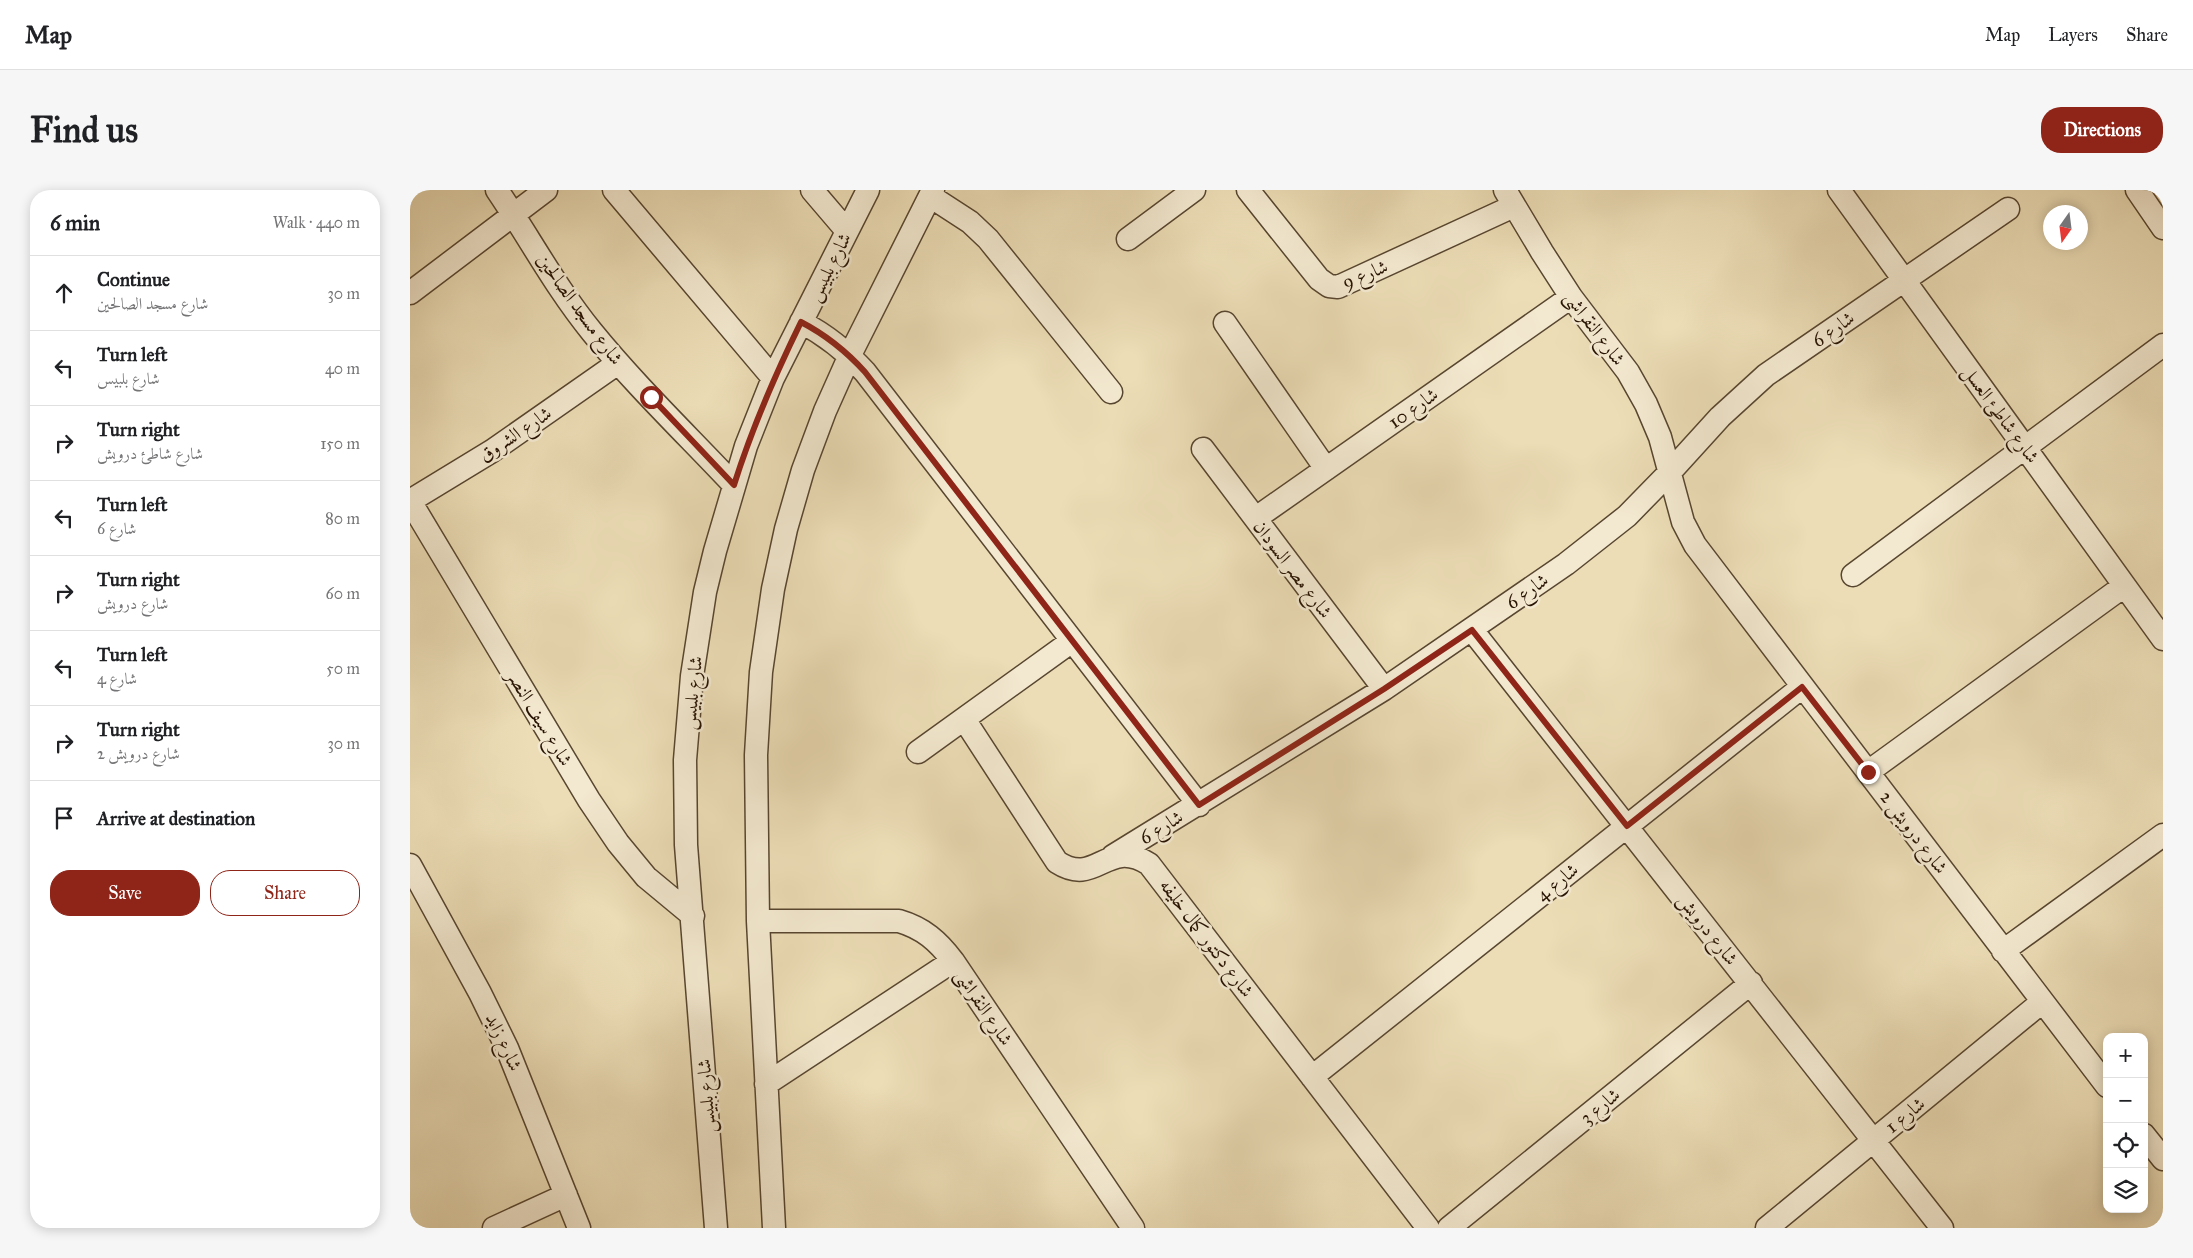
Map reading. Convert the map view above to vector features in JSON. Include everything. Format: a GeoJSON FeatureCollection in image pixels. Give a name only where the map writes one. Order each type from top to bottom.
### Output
{"type":"FeatureCollection","features":[{"type":"Feature","properties":{"kind":"street","name":"شارع مسجد الصالحين"},"geometry":{"type":"LineString","coordinates":[[497,190],[566,298],[618,363],[734,485]]}},
{"type":"Feature","properties":{"kind":"street"},"geometry":{"type":"LineString","coordinates":[[410,293],[546,190]]}},
{"type":"Feature","properties":{"kind":"street"},"geometry":{"type":"LineString","coordinates":[[614,190],[773,378]]}},
{"type":"Feature","properties":{"kind":"street"},"geometry":{"type":"LineString","coordinates":[[812,190],[848,231]]}},
{"type":"Feature","properties":{"kind":"street","name":"شارع بلبيس"},"geometry":{"type":"LineString","coordinates":[[716,1228],[686,845],[686,770],[692,676],[705,592],[746,446],[773,378],[868,190]]}},
{"type":"Feature","properties":{"kind":"street"},"geometry":{"type":"LineString","coordinates":[[1128,239],[1194,190]]}},
{"type":"Feature","properties":{"kind":"street","name":"شارع 9"},"geometry":{"type":"LineString","coordinates":[[1248,190],[1319,279],[1329,286],[1338,287],[1510,198]]}},
{"type":"Feature","properties":{"kind":"street","name":"شارع شاطئ العسل"},"geometry":{"type":"LineString","coordinates":[[1839,190],[2163,639]]}},
{"type":"Feature","properties":{"kind":"street"},"geometry":{"type":"LineString","coordinates":[[2137,190],[2163,228]]}},
{"type":"Feature","properties":{"kind":"street"},"geometry":{"type":"LineString","coordinates":[[774,1228],[758,921],[756,755],[761,672],[773,589],[786,529],[803,470],[825,411],[850,355],[931,193],[970,222],[988,239],[1111,392]]}},
{"type":"Feature","properties":{"kind":"street","name":"شارع النقراشى"},"geometry":{"type":"LineString","coordinates":[[1510,198],[1571,296],[1628,372],[1646,404],[1660,438],[1670,472]]}},
{"type":"Feature","properties":{"kind":"street","name":"شارع 6"},"geometry":{"type":"LineString","coordinates":[[1113,856],[1199,805],[1384,689],[1472,630],[1627,516],[1670,472],[1720,416],[1766,375],[2008,209]]}},
{"type":"Feature","properties":{"kind":"street","name":"شارع 10"},"geometry":{"type":"LineString","coordinates":[[1256,518],[1571,296]]}},
{"type":"Feature","properties":{"kind":"street"},"geometry":{"type":"LineString","coordinates":[[801,322],[833,341],[850,355],[865,372],[1199,805]]}},
{"type":"Feature","properties":{"kind":"street"},"geometry":{"type":"LineString","coordinates":[[1225,323],[1326,469]]}},
{"type":"Feature","properties":{"kind":"street"},"geometry":{"type":"LineString","coordinates":[[1853,575],[2163,345]]}},
{"type":"Feature","properties":{"kind":"street","name":"شارع الشروق"},"geometry":{"type":"LineString","coordinates":[[410,501],[492,451],[618,363]]}},
{"type":"Feature","properties":{"kind":"street","name":"شارع مصر السودان"},"geometry":{"type":"LineString","coordinates":[[1203,448],[1384,689]]}},
{"type":"Feature","properties":{"kind":"street","name":"شارع درويش 2"},"geometry":{"type":"LineString","coordinates":[[1670,472],[1680,514],[1695,546],[2103,1081]]}},
{"type":"Feature","properties":{"kind":"street","name":"شارع سيف النصر"},"geometry":{"type":"LineString","coordinates":[[410,501],[589,800],[618,842],[646,877],[693,916]]}},
{"type":"Feature","properties":{"kind":"street"},"geometry":{"type":"LineString","coordinates":[[1868,772],[2124,586]]}},
{"type":"Feature","properties":{"kind":"street","name":"شارع درويش"},"geometry":{"type":"LineString","coordinates":[[1472,630],[1942,1228]]}},
{"type":"Feature","properties":{"kind":"street"},"geometry":{"type":"LineString","coordinates":[[918,752],[1072,641]]}},
{"type":"Feature","properties":{"kind":"street","name":"شارع 4"},"geometry":{"type":"LineString","coordinates":[[1312,1077],[1802,687]]}},
{"type":"Feature","properties":{"kind":"street","name":"شارع دكتور كمال خليفه"},"geometry":{"type":"LineString","coordinates":[[964,719],[1057,862],[1073,870],[1083,870],[1113,856],[1126,854],[1138,857],[1150,864],[1428,1228]]}},
{"type":"Feature","properties":{"kind":"street"},"geometry":{"type":"LineString","coordinates":[[2003,951],[2163,835]]}},
{"type":"Feature","properties":{"kind":"street","name":"شارع زايد"},"geometry":{"type":"LineString","coordinates":[[410,865],[480,993],[507,1048],[579,1228]]}},
{"type":"Feature","properties":{"kind":"street","name":"شارع النقراشى"},"geometry":{"type":"LineString","coordinates":[[758,921],[898,921],[915,926],[930,935],[953,961],[1132,1228]]}},
{"type":"Feature","properties":{"kind":"street"},"geometry":{"type":"LineString","coordinates":[[766,1084],[953,961]]}},
{"type":"Feature","properties":{"kind":"street","name":"شارع 3"},"geometry":{"type":"LineString","coordinates":[[1449,1228],[1751,983]]}},
{"type":"Feature","properties":{"kind":"street","name":"شارع 1"},"geometry":{"type":"LineString","coordinates":[[1767,1228],[2042,1002]]}},
{"type":"Feature","properties":{"kind":"street"},"geometry":{"type":"LineString","coordinates":[[2148,1140],[2163,1159]]}},
{"type":"Feature","properties":{"kind":"street"},"geometry":{"type":"LineString","coordinates":[[494,1228],[566,1195]]}},
{"type":"Feature","properties":{"kind":"route"},"geometry":{"type":"LineString","coordinates":[[651,397],[734,485],[746,446],[773,378],[801,322],[833,341],[850,355],[865,372],[1199,805],[1384,689],[1472,630],[1627,826],[1802,687],[1868,772]]}}]}
